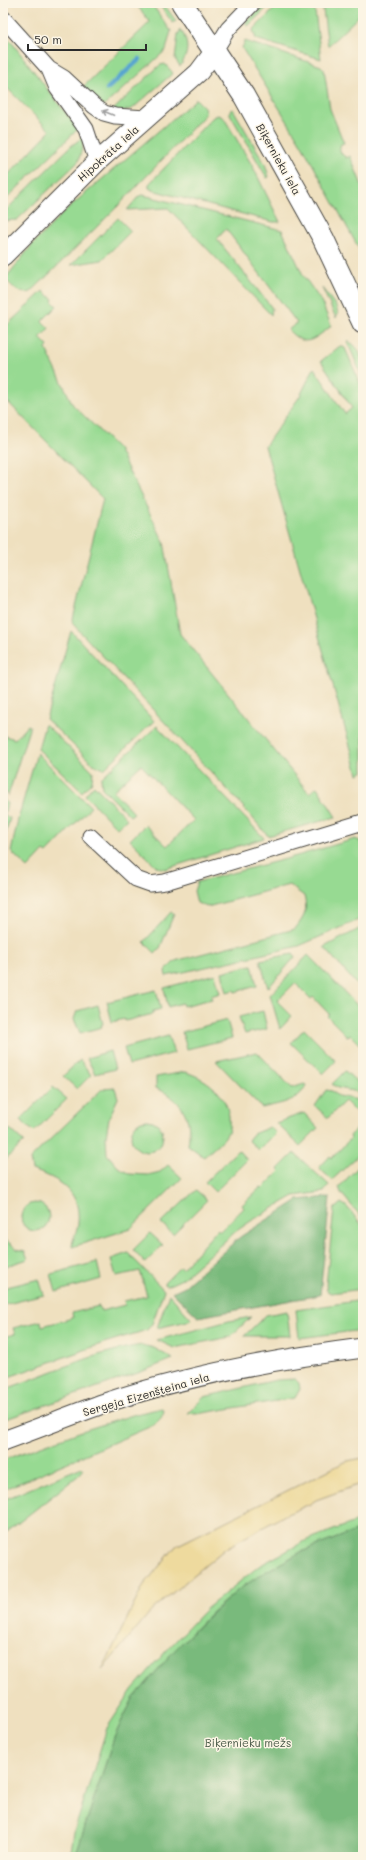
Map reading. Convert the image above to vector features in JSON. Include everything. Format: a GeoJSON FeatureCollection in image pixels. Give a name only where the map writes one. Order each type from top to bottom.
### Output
{"type":"FeatureCollection","features":[{"type":"Feature","properties":{"kind":"main road","name":"Biķernieku iela"},"geometry":{"type":"LineString","coordinates":[[182,3],[244,96],[312,217],[363,323]]}},
{"type":"Feature","properties":{"kind":"street"},"geometry":{"type":"LineString","coordinates":[[214,52],[228,29],[253,3]]}},
{"type":"Feature","properties":{"kind":"street"},"geometry":{"type":"LineString","coordinates":[[3,18],[50,69],[64,78],[94,106],[104,113],[115,116],[146,118]]}},
{"type":"Feature","properties":{"kind":"street","name":"Hipokrāta iela"},"geometry":{"type":"LineString","coordinates":[[3,256],[97,162],[199,72],[214,52]]}},
{"type":"Feature","properties":{"kind":"street"},"geometry":{"type":"LineString","coordinates":[[50,69],[57,88],[86,129],[97,162]]}},
{"type":"Feature","properties":{"kind":"street"},"geometry":{"type":"LineString","coordinates":[[90,836],[136,880],[150,884],[165,882],[363,822]]}},
{"type":"Feature","properties":{"kind":"street","name":"Sergeja Eizenšteina iela"},"geometry":{"type":"LineString","coordinates":[[3,1441],[106,1403],[189,1379],[298,1356],[363,1348]]}},
{"type":"Feature","properties":{"kind":"green space"},"geometry":{"type":"Polygon","coordinates":[[[135,3],[151,3],[171,31],[166,50],[104,106],[83,87],[150,22],[135,3]]]}},
{"type":"Feature","properties":{"kind":"green space"},"geometry":{"type":"Polygon","coordinates":[[[158,3],[163,3],[176,21],[173,23],[158,3]]]}},
{"type":"Feature","properties":{"kind":"green space"},"geometry":{"type":"Polygon","coordinates":[[[266,3],[272,3],[248,26],[245,23],[266,3]]]}},
{"type":"Feature","properties":{"kind":"green space"},"geometry":{"type":"Polygon","coordinates":[[[280,3],[314,3],[321,59],[256,39],[253,30],[280,3]]]}},
{"type":"Feature","properties":{"kind":"green space"},"geometry":{"type":"Polygon","coordinates":[[[322,3],[363,3],[363,12],[328,46],[322,3]]]}},
{"type":"Feature","properties":{"kind":"green space"},"geometry":{"type":"Polygon","coordinates":[[[181,30],[187,44],[187,48],[185,57],[180,66],[175,59],[178,34],[181,30]]]}},
{"type":"Feature","properties":{"kind":"green space"},"geometry":{"type":"Polygon","coordinates":[[[3,31],[78,129],[3,202],[3,180],[50,131],[3,84],[3,31]]]}},
{"type":"Feature","properties":{"kind":"green space"},"geometry":{"type":"Polygon","coordinates":[[[245,41],[321,66],[324,69],[330,109],[344,143],[341,144],[340,150],[347,158],[350,156],[363,188],[363,256],[302,145],[242,48],[245,41]]]}},
{"type":"Feature","properties":{"kind":"green space"},"geometry":{"type":"Polygon","coordinates":[[[165,64],[173,73],[132,109],[116,112],[113,110],[160,65],[165,64]]]}},
{"type":"Feature","properties":{"kind":"green space"},"geometry":{"type":"Polygon","coordinates":[[[196,99],[204,107],[206,113],[202,118],[118,206],[31,292],[23,293],[13,287],[5,279],[32,245],[67,209],[196,99]]]}},
{"type":"Feature","properties":{"kind":"green space"},"geometry":{"type":"Polygon","coordinates":[[[233,109],[265,164],[269,177],[267,178],[230,114],[230,110],[233,109]]]}},
{"type":"Feature","properties":{"kind":"green space"},"geometry":{"type":"Polygon","coordinates":[[[218,115],[224,118],[253,167],[280,222],[273,222],[149,188],[149,184],[213,117],[218,115]]]}},
{"type":"Feature","properties":{"kind":"green space"},"geometry":{"type":"Polygon","coordinates":[[[83,137],[83,146],[78,162],[17,220],[3,221],[3,213],[71,146],[83,137]]]}},
{"type":"Feature","properties":{"kind":"green space"},"geometry":{"type":"Polygon","coordinates":[[[143,195],[282,230],[303,275],[321,301],[331,325],[329,328],[308,341],[304,341],[294,336],[288,330],[297,323],[226,229],[217,239],[272,308],[271,315],[168,208],[127,210],[139,196],[143,195]]]}},
{"type":"Feature","properties":{"kind":"green space"},"geometry":{"type":"Polygon","coordinates":[[[118,218],[131,231],[102,260],[71,265],[118,218]]]}},
{"type":"Feature","properties":{"kind":"green space"},"geometry":{"type":"Polygon","coordinates":[[[322,288],[336,306],[338,313],[336,318],[322,288]]]}},
{"type":"Feature","properties":{"kind":"green space"},"geometry":{"type":"Polygon","coordinates":[[[43,291],[53,299],[52,301],[57,306],[42,321],[49,328],[40,338],[48,346],[46,349],[73,405],[118,449],[164,542],[180,634],[309,793],[317,787],[336,817],[268,836],[239,802],[72,623],[103,499],[3,397],[3,329],[43,291]]]}},
{"type":"Feature","properties":{"kind":"green space"},"geometry":{"type":"Polygon","coordinates":[[[347,341],[356,347],[359,352],[363,368],[363,379],[347,341]]]}},
{"type":"Feature","properties":{"kind":"green space"},"geometry":{"type":"Polygon","coordinates":[[[340,346],[345,348],[363,390],[363,772],[358,774],[265,446],[300,396],[314,368],[345,414],[352,408],[321,361],[340,346]]]}},
{"type":"Feature","properties":{"kind":"green space"},"geometry":{"type":"Polygon","coordinates":[[[71,631],[154,721],[104,769],[93,764],[46,719],[71,631]]]}},
{"type":"Feature","properties":{"kind":"green space"},"geometry":{"type":"Polygon","coordinates":[[[45,724],[93,771],[92,782],[82,792],[38,749],[45,724]]]}},
{"type":"Feature","properties":{"kind":"green space"},"geometry":{"type":"Polygon","coordinates":[[[28,725],[30,726],[8,796],[3,788],[3,738],[5,736],[15,739],[28,725]]]}},
{"type":"Feature","properties":{"kind":"green space"},"geometry":{"type":"Polygon","coordinates":[[[157,726],[264,838],[165,869],[157,867],[130,840],[145,825],[167,846],[194,820],[141,765],[113,791],[134,813],[130,816],[102,788],[101,778],[157,726]]]}},
{"type":"Feature","properties":{"kind":"green space"},"geometry":{"type":"Polygon","coordinates":[[[37,753],[91,807],[47,853],[44,851],[28,868],[11,852],[18,819],[37,753]]]}},
{"type":"Feature","properties":{"kind":"green space"},"geometry":{"type":"Polygon","coordinates":[[[94,785],[127,819],[117,828],[85,795],[94,785]]]}},
{"type":"Feature","properties":{"kind":"green space"},"geometry":{"type":"Polygon","coordinates":[[[3,797],[7,804],[4,815],[10,818],[3,844],[3,797]]]}},
{"type":"Feature","properties":{"kind":"green space"},"geometry":{"type":"Polygon","coordinates":[[[355,839],[360,841],[363,849],[363,918],[299,946],[166,976],[165,971],[175,961],[295,929],[306,910],[304,896],[289,885],[207,907],[197,903],[194,891],[197,882],[355,839]]]}},
{"type":"Feature","properties":{"kind":"green space"},"geometry":{"type":"Polygon","coordinates":[[[171,912],[174,914],[160,948],[155,953],[144,942],[171,912]]]}},
{"type":"Feature","properties":{"kind":"green space"},"geometry":{"type":"Polygon","coordinates":[[[363,927],[363,992],[324,947],[363,927]]]}},
{"type":"Feature","properties":{"kind":"green space"},"geometry":{"type":"Polygon","coordinates":[[[293,954],[295,957],[268,988],[260,960],[293,954]]]}},
{"type":"Feature","properties":{"kind":"green space"},"geometry":{"type":"Polygon","coordinates":[[[308,955],[363,1011],[363,1048],[350,1035],[347,1036],[327,1016],[329,1014],[313,997],[311,999],[295,983],[277,1001],[292,1016],[280,1029],[270,995],[308,955]]]}},
{"type":"Feature","properties":{"kind":"green space"},"geometry":{"type":"Polygon","coordinates":[[[252,965],[257,986],[235,992],[234,990],[227,992],[222,972],[252,965]]]}},
{"type":"Feature","properties":{"kind":"green space"},"geometry":{"type":"Polygon","coordinates":[[[215,974],[220,993],[211,996],[212,999],[183,1006],[182,1003],[168,1007],[164,988],[215,974]]]}},
{"type":"Feature","properties":{"kind":"green space"},"geometry":{"type":"Polygon","coordinates":[[[156,990],[161,1009],[153,1011],[153,1014],[125,1021],[124,1019],[112,1022],[107,1002],[156,990]]]}},
{"type":"Feature","properties":{"kind":"green space"},"geometry":{"type":"Polygon","coordinates":[[[98,1005],[103,1024],[101,1025],[102,1027],[80,1033],[74,1019],[77,1011],[98,1005]]]}},
{"type":"Feature","properties":{"kind":"green space"},"geometry":{"type":"Polygon","coordinates":[[[263,1011],[267,1029],[245,1034],[239,1017],[263,1011]]]}},
{"type":"Feature","properties":{"kind":"green space"},"geometry":{"type":"Polygon","coordinates":[[[227,1020],[232,1038],[187,1049],[182,1032],[227,1020]]]}},
{"type":"Feature","properties":{"kind":"green space"},"geometry":{"type":"Polygon","coordinates":[[[304,1029],[336,1061],[323,1074],[291,1043],[304,1029]]]}},
{"type":"Feature","properties":{"kind":"green space"},"geometry":{"type":"Polygon","coordinates":[[[168,1036],[174,1053],[129,1065],[124,1048],[168,1036]]]}},
{"type":"Feature","properties":{"kind":"green space"},"geometry":{"type":"Polygon","coordinates":[[[110,1051],[115,1069],[95,1074],[87,1058],[110,1051]]]}},
{"type":"Feature","properties":{"kind":"green space"},"geometry":{"type":"Polygon","coordinates":[[[257,1052],[292,1088],[304,1084],[306,1085],[303,1091],[293,1099],[262,1108],[216,1061],[257,1052]]]}},
{"type":"Feature","properties":{"kind":"green space"},"geometry":{"type":"Polygon","coordinates":[[[80,1060],[91,1075],[77,1089],[63,1076],[80,1060]]]}},
{"type":"Feature","properties":{"kind":"green space"},"geometry":{"type":"Polygon","coordinates":[[[345,1071],[363,1087],[363,1093],[338,1088],[332,1084],[345,1071]]]}},
{"type":"Feature","properties":{"kind":"green space"},"geometry":{"type":"Polygon","coordinates":[[[185,1072],[200,1078],[214,1088],[224,1100],[229,1116],[228,1132],[204,1157],[188,1145],[189,1126],[183,1110],[178,1103],[165,1092],[156,1088],[156,1077],[185,1072]]]}},
{"type":"Feature","properties":{"kind":"green space"},"geometry":{"type":"Polygon","coordinates":[[[53,1087],[67,1099],[34,1132],[20,1120],[53,1087]]]}},
{"type":"Feature","properties":{"kind":"green space"},"geometry":{"type":"Polygon","coordinates":[[[115,1088],[118,1098],[109,1118],[106,1137],[107,1154],[118,1167],[129,1174],[148,1175],[160,1172],[168,1165],[182,1178],[130,1229],[72,1247],[78,1223],[76,1202],[72,1194],[59,1182],[51,1177],[32,1170],[30,1159],[102,1089],[115,1088]]]}},
{"type":"Feature","properties":{"kind":"green space"},"geometry":{"type":"Polygon","coordinates":[[[326,1090],[332,1091],[338,1096],[363,1101],[363,1119],[345,1101],[328,1118],[315,1106],[326,1090]]]}},
{"type":"Feature","properties":{"kind":"green space"},"geometry":{"type":"Polygon","coordinates":[[[304,1113],[318,1128],[300,1146],[276,1123],[304,1113]]]}},
{"type":"Feature","properties":{"kind":"green space"},"geometry":{"type":"Polygon","coordinates":[[[144,1120],[150,1120],[160,1127],[163,1136],[162,1142],[156,1149],[150,1152],[144,1152],[134,1145],[131,1139],[131,1133],[138,1123],[144,1120]]]}},
{"type":"Feature","properties":{"kind":"green space"},"geometry":{"type":"Polygon","coordinates":[[[363,1122],[363,1151],[332,1180],[319,1168],[330,1156],[332,1158],[351,1138],[350,1136],[363,1122]]]}},
{"type":"Feature","properties":{"kind":"green space"},"geometry":{"type":"Polygon","coordinates":[[[270,1127],[276,1133],[259,1150],[248,1140],[253,1134],[270,1127]]]}},
{"type":"Feature","properties":{"kind":"green space"},"geometry":{"type":"Polygon","coordinates":[[[10,1129],[24,1142],[3,1162],[3,1136],[10,1129]]]}},
{"type":"Feature","properties":{"kind":"green space"},"geometry":{"type":"Polygon","coordinates":[[[238,1150],[247,1160],[215,1192],[205,1182],[238,1150]]]}},
{"type":"Feature","properties":{"kind":"green space"},"geometry":{"type":"Polygon","coordinates":[[[294,1153],[329,1185],[324,1192],[294,1196],[251,1221],[235,1232],[182,1279],[167,1286],[164,1283],[180,1267],[182,1269],[218,1229],[220,1231],[244,1208],[242,1205],[261,1187],[263,1188],[280,1171],[278,1169],[294,1153]]]}},
{"type":"Feature","properties":{"kind":"green space"},"geometry":{"type":"Polygon","coordinates":[[[363,1162],[363,1219],[341,1193],[339,1187],[363,1162]]]}},
{"type":"Feature","properties":{"kind":"green space"},"geometry":{"type":"Polygon","coordinates":[[[196,1190],[207,1200],[173,1234],[161,1223],[196,1190]]]}},
{"type":"Feature","properties":{"kind":"green space"},"geometry":{"type":"Polygon","coordinates":[[[330,1197],[320,1295],[198,1317],[172,1292],[185,1286],[240,1237],[298,1200],[330,1197]]]}},
{"type":"Feature","properties":{"kind":"green space"},"geometry":{"type":"Polygon","coordinates":[[[35,1203],[41,1204],[45,1207],[48,1211],[48,1223],[45,1227],[41,1230],[35,1231],[29,1230],[25,1227],[22,1223],[21,1217],[22,1211],[25,1207],[29,1204],[35,1203]]]}},
{"type":"Feature","properties":{"kind":"green space"},"geometry":{"type":"Polygon","coordinates":[[[341,1203],[346,1206],[363,1226],[363,1289],[331,1293],[327,1291],[326,1285],[334,1209],[341,1203]]]}},
{"type":"Feature","properties":{"kind":"green space"},"geometry":{"type":"Polygon","coordinates":[[[150,1233],[163,1245],[145,1263],[133,1250],[150,1233]]]}},
{"type":"Feature","properties":{"kind":"green space"},"geometry":{"type":"Polygon","coordinates":[[[3,1238],[17,1249],[25,1251],[28,1259],[3,1267],[3,1238]]]}},
{"type":"Feature","properties":{"kind":"green space"},"geometry":{"type":"Polygon","coordinates":[[[128,1253],[164,1290],[152,1324],[147,1330],[104,1343],[3,1379],[3,1337],[15,1334],[13,1328],[41,1321],[42,1326],[73,1318],[72,1313],[99,1306],[101,1311],[125,1305],[124,1301],[147,1296],[140,1271],[116,1276],[111,1259],[128,1253]]]}},
{"type":"Feature","properties":{"kind":"green space"},"geometry":{"type":"Polygon","coordinates":[[[97,1262],[101,1279],[56,1292],[51,1274],[97,1262]]]}},
{"type":"Feature","properties":{"kind":"green space"},"geometry":{"type":"Polygon","coordinates":[[[39,1279],[44,1295],[3,1305],[3,1288],[39,1279]]]}},
{"type":"Feature","properties":{"kind":"green space"},"geometry":{"type":"Polygon","coordinates":[[[169,1294],[192,1320],[157,1328],[169,1294]]]}},
{"type":"Feature","properties":{"kind":"green space"},"geometry":{"type":"Polygon","coordinates":[[[363,1300],[363,1330],[299,1338],[296,1310],[363,1300]]]}},
{"type":"Feature","properties":{"kind":"green space"},"geometry":{"type":"Polygon","coordinates":[[[287,1311],[290,1336],[244,1336],[266,1315],[287,1311]]]}},
{"type":"Feature","properties":{"kind":"green space"},"geometry":{"type":"Polygon","coordinates":[[[251,1317],[230,1337],[174,1348],[157,1340],[229,1321],[251,1317]]]}},
{"type":"Feature","properties":{"kind":"green space"},"geometry":{"type":"Polygon","coordinates":[[[142,1345],[154,1348],[173,1359],[138,1373],[3,1420],[3,1390],[89,1358],[124,1348],[142,1345]]]}},
{"type":"Feature","properties":{"kind":"green space"},"geometry":{"type":"Polygon","coordinates":[[[295,1379],[299,1383],[300,1389],[295,1398],[196,1414],[188,1413],[204,1397],[276,1380],[295,1379]]]}},
{"type":"Feature","properties":{"kind":"green space"},"geometry":{"type":"Polygon","coordinates":[[[162,1408],[164,1411],[161,1418],[154,1425],[3,1490],[3,1460],[82,1431],[136,1414],[162,1408]]]}},
{"type":"Feature","properties":{"kind":"green space"},"geometry":{"type":"Polygon","coordinates":[[[82,1467],[84,1469],[79,1475],[3,1535],[3,1500],[82,1467]]]}},
{"type":"Feature","properties":{"kind":"green space"},"geometry":{"type":"Polygon","coordinates":[[[363,1519],[363,1528],[301,1552],[265,1572],[238,1590],[212,1612],[171,1654],[133,1699],[123,1718],[114,1738],[75,1857],[70,1857],[74,1832],[107,1728],[132,1690],[206,1609],[259,1566],[307,1540],[363,1519]]]}},
{"type":"Feature","properties":{"kind":"green space","name":"Biķernieku mežs"},"geometry":{"type":"Polygon","coordinates":[[[363,1528],[363,1857],[75,1857],[114,1738],[123,1718],[133,1699],[171,1654],[213,1612],[238,1590],[265,1572],[301,1552],[363,1528]]]}},
{"type":"Feature","properties":{"kind":"sand"},"geometry":{"type":"Polygon","coordinates":[[[363,1458],[363,1483],[316,1500],[285,1515],[226,1548],[151,1611],[102,1670],[143,1586],[176,1546],[347,1461],[363,1458]]]}},
{"type":"Feature","properties":{"kind":"waterway"},"geometry":{"type":"LineString","coordinates":[[107,89],[140,59]]}}]}
